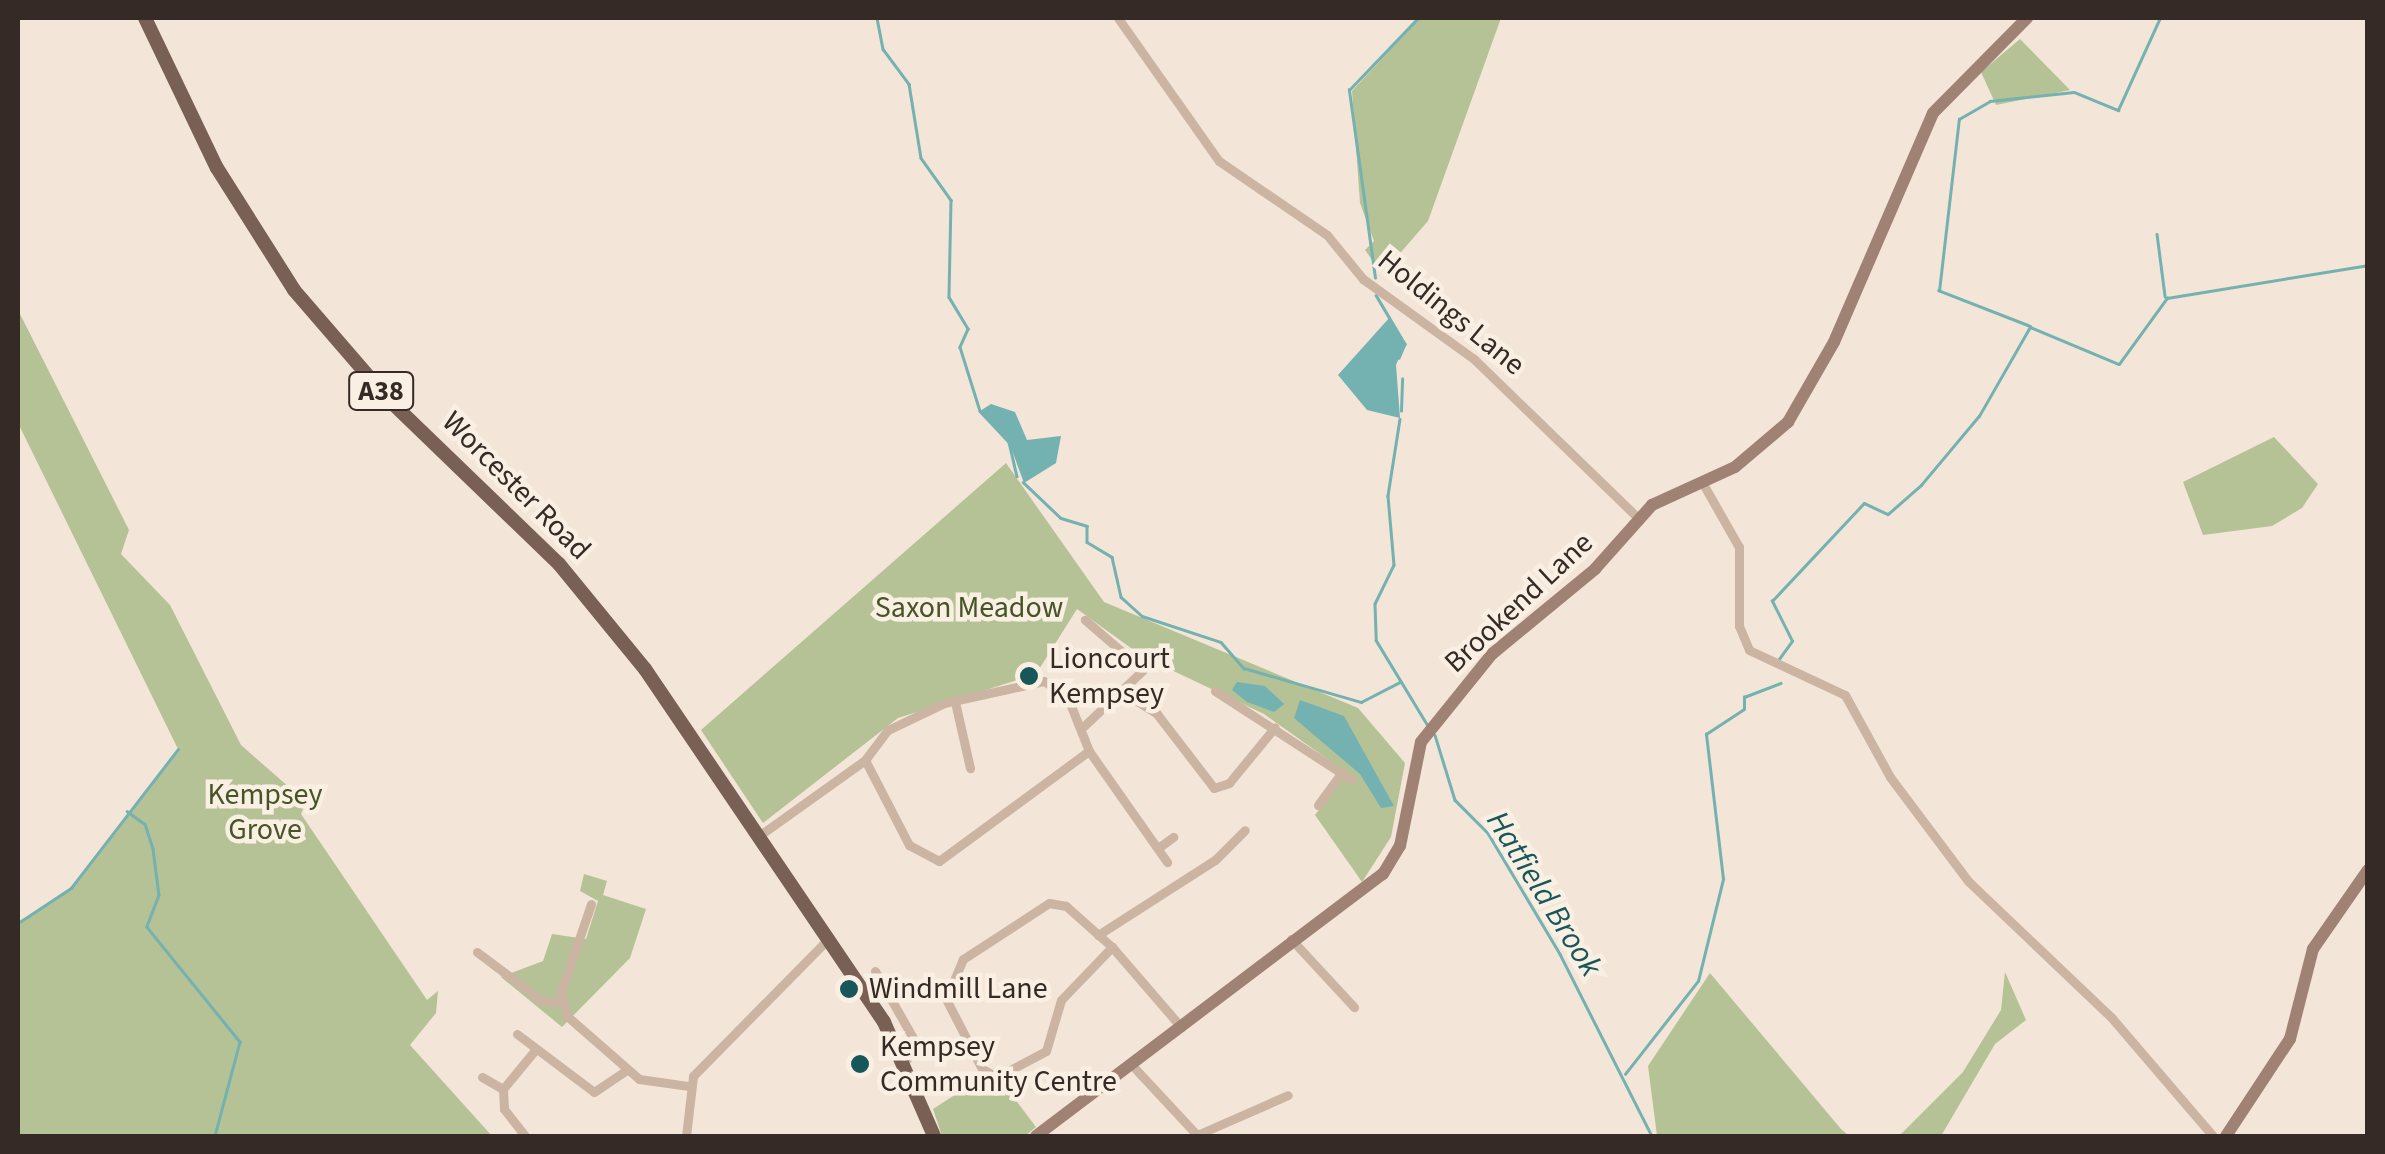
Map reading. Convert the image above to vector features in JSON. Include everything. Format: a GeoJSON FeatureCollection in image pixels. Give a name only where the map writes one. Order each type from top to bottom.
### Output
{"type":"FeatureCollection","features":[{"type":"Feature","properties":{"kind":"main road","name":"Worcester Road"},"geometry":{"type":"LineString","coordinates":[[145,18],[217,168],[294,290],[591,602],[760,835],[829,938]]}},
{"type":"Feature","properties":{"kind":"main road","name":"A38"},"geometry":{"type":"LineString","coordinates":[[829,938],[904,1062],[934,1136]]}},
{"type":"Feature","properties":{"kind":"street","name":"Holdings Lane"},"geometry":{"type":"LineString","coordinates":[[1118,18],[1220,161],[1328,235],[1363,278],[1460,347],[1638,518]]}},
{"type":"Feature","properties":{"kind":"street","name":"Brookend Lane"},"geometry":{"type":"LineString","coordinates":[[1036,1136],[1181,1027],[1290,937],[1387,870],[1416,755],[1436,722],[1492,654],[1595,569],[1638,518],[1756,454],[1804,400],[1933,113],[2028,18]]}},
{"type":"Feature","properties":{"kind":"street"},"geometry":{"type":"LineString","coordinates":[[1702,482],[1739,547],[1739,626],[1750,650],[1845,695],[1890,778],[1968,881],[2111,1017],[2213,1136]]}},
{"type":"Feature","properties":{"kind":"street"},"geometry":{"type":"LineString","coordinates":[[1084,726],[1124,694],[1142,661],[1085,620]]}},
{"type":"Feature","properties":{"kind":"street"},"geometry":{"type":"LineString","coordinates":[[760,835],[865,760],[888,730],[955,702],[1044,681],[1062,689],[1084,726],[1089,751],[1167,862]]}},
{"type":"Feature","properties":{"kind":"street"},"geometry":{"type":"LineString","coordinates":[[1215,691],[1352,780]]}},
{"type":"Feature","properties":{"kind":"street"},"geometry":{"type":"LineString","coordinates":[[1124,694],[1157,714],[1214,788],[1228,783],[1275,728]]}},
{"type":"Feature","properties":{"kind":"street"},"geometry":{"type":"LineString","coordinates":[[955,702],[970,768]]}},
{"type":"Feature","properties":{"kind":"street"},"geometry":{"type":"LineString","coordinates":[[865,760],[909,845],[939,861],[1089,751]]}},
{"type":"Feature","properties":{"kind":"street"},"geometry":{"type":"LineString","coordinates":[[1318,805],[1342,772]]}},
{"type":"Feature","properties":{"kind":"street"},"geometry":{"type":"LineString","coordinates":[[1098,935],[1216,860],[1246,830]]}},
{"type":"Feature","properties":{"kind":"street"},"geometry":{"type":"LineString","coordinates":[[1158,848],[1173,837]]}},
{"type":"Feature","properties":{"kind":"street"},"geometry":{"type":"LineString","coordinates":[[2226,1136],[2290,1039],[2313,949],[2368,870]]}},
{"type":"Feature","properties":{"kind":"street"},"geometry":{"type":"LineString","coordinates":[[1112,947],[1060,1000],[1046,1052],[996,1077],[982,1070],[946,998],[963,959],[1049,903],[1112,947],[1181,1027]]}},
{"type":"Feature","properties":{"kind":"street"},"geometry":{"type":"LineString","coordinates":[[591,904],[561,1002],[573,1026],[627,1070],[688,1086]]}},
{"type":"Feature","properties":{"kind":"street"},"geometry":{"type":"LineString","coordinates":[[1290,937],[1354,1007]]}},
{"type":"Feature","properties":{"kind":"street"},"geometry":{"type":"LineString","coordinates":[[686,1136],[688,1086],[829,938]]}},
{"type":"Feature","properties":{"kind":"street"},"geometry":{"type":"LineString","coordinates":[[477,952],[533,996],[561,1002]]}},
{"type":"Feature","properties":{"kind":"street"},"geometry":{"type":"LineString","coordinates":[[875,971],[916,1044],[904,1062]]}},
{"type":"Feature","properties":{"kind":"street"},"geometry":{"type":"LineString","coordinates":[[517,1034],[594,1092],[627,1070]]}},
{"type":"Feature","properties":{"kind":"street"},"geometry":{"type":"LineString","coordinates":[[525,1136],[504,1109],[504,1089],[535,1050]]}},
{"type":"Feature","properties":{"kind":"street"},"geometry":{"type":"LineString","coordinates":[[1130,1063],[1197,1135],[1288,1095]]}},
{"type":"Feature","properties":{"kind":"street"},"geometry":{"type":"LineString","coordinates":[[482,1077],[504,1089]]}},
{"type":"Feature","properties":{"kind":"green space"},"geometry":{"type":"Polygon","coordinates":[[[1420,18],[1501,18],[1428,221],[1382,274],[1365,250],[1374,241],[1360,203],[1352,91],[1420,18]]]}},
{"type":"Feature","properties":{"kind":"green space"},"geometry":{"type":"Polygon","coordinates":[[[2020,39],[2070,90],[1996,105],[1981,72],[2020,39]]]}},
{"type":"Feature","properties":{"kind":"green space","name":"Kempsey Grove"},"geometry":{"type":"Polygon","coordinates":[[[18,310],[129,530],[121,554],[170,605],[241,745],[306,802],[301,814],[427,1000],[438,991],[436,1013],[410,1045],[492,1136],[18,1136],[18,923],[71,887],[178,749],[18,423],[18,310]]]}},
{"type":"Feature","properties":{"kind":"green space"},"geometry":{"type":"Polygon","coordinates":[[[2274,437],[2318,484],[2302,508],[2272,526],[2203,535],[2183,482],[2274,437]]]}},
{"type":"Feature","properties":{"kind":"green space","name":"Saxon Meadow"},"geometry":{"type":"Polygon","coordinates":[[[1006,463],[1104,602],[1358,708],[1405,763],[1391,837],[1362,882],[1315,815],[1347,773],[1264,714],[1142,656],[1077,609],[1036,674],[898,718],[763,823],[701,730],[1006,463]]]}},
{"type":"Feature","properties":{"kind":"green space"},"geometry":{"type":"Polygon","coordinates":[[[584,874],[607,881],[603,895],[646,909],[630,958],[562,1027],[501,977],[543,961],[552,934],[586,939],[598,901],[580,891],[584,874]]]}},
{"type":"Feature","properties":{"kind":"green space"},"geometry":{"type":"Polygon","coordinates":[[[2005,972],[2026,1020],[1995,1044],[1941,1136],[1899,1136],[1963,1072],[2001,1010],[2005,972]]]}},
{"type":"Feature","properties":{"kind":"green space"},"geometry":{"type":"Polygon","coordinates":[[[1710,973],[1849,1136],[1657,1136],[1648,1066],[1710,973]]]}},
{"type":"Feature","properties":{"kind":"green space"},"geometry":{"type":"Polygon","coordinates":[[[981,1078],[1002,1082],[1036,1127],[1025,1136],[942,1136],[933,1109],[981,1078]]]}},
{"type":"Feature","properties":{"kind":"water"},"geometry":{"type":"Polygon","coordinates":[[[1390,317],[1405,344],[1396,365],[1400,418],[1367,410],[1338,375],[1390,317]]]}},
{"type":"Feature","properties":{"kind":"water"},"geometry":{"type":"Polygon","coordinates":[[[991,404],[1015,412],[1027,440],[1061,436],[1056,463],[1024,483],[1009,442],[980,411],[991,404]]]}},
{"type":"Feature","properties":{"kind":"water"},"geometry":{"type":"Polygon","coordinates":[[[1237,682],[1265,686],[1284,704],[1274,712],[1247,702],[1232,690],[1237,682]]]}},
{"type":"Feature","properties":{"kind":"water"},"geometry":{"type":"Polygon","coordinates":[[[1300,700],[1344,716],[1394,806],[1381,808],[1360,774],[1294,718],[1300,700]]]}},
{"type":"Feature","properties":{"kind":"waterway"},"geometry":{"type":"LineString","coordinates":[[877,18],[883,49],[909,84],[921,158],[951,200],[949,297],[968,329],[960,347],[980,411],[1009,442],[1017,476]]}},
{"type":"Feature","properties":{"kind":"waterway","name":"Hatfield Brook"},"geometry":{"type":"LineString","coordinates":[[1375,278],[1349,90],[1418,18]]}},
{"type":"Feature","properties":{"kind":"waterway"},"geometry":{"type":"LineString","coordinates":[[2029,326],[1939,291],[1959,119],[1990,101],[2074,92],[2118,110],[2160,18]]}},
{"type":"Feature","properties":{"kind":"waterway"},"geometry":{"type":"LineString","coordinates":[[2157,234],[2165,296]]}},
{"type":"Feature","properties":{"kind":"waterway","name":"Hatfield Brook"},"geometry":{"type":"LineString","coordinates":[[1779,659],[1792,641],[1772,601],[1864,503],[1888,514],[1921,485],[1979,416],[2030,327],[2119,364],[2167,298],[2368,265]]}},
{"type":"Feature","properties":{"kind":"waterway","name":"Hatfield Brook"},"geometry":{"type":"LineString","coordinates":[[1376,295],[1405,344],[1399,358]]}},
{"type":"Feature","properties":{"kind":"waterway","name":"Hatfield Brook"},"geometry":{"type":"LineString","coordinates":[[1401,411],[1402,379]]}},
{"type":"Feature","properties":{"kind":"waterway","name":"Hatfield Brook"},"geometry":{"type":"LineString","coordinates":[[1400,419],[1388,496],[1394,565],[1375,604],[1376,640],[1428,726]]}},
{"type":"Feature","properties":{"kind":"waterway"},"geometry":{"type":"LineString","coordinates":[[1023,482],[1061,518],[1087,526],[1087,542],[1112,557],[1121,597],[1142,616],[1221,642],[1244,668],[1361,702],[1400,682]]}},
{"type":"Feature","properties":{"kind":"waterway","name":"Hatfield Brook"},"geometry":{"type":"LineString","coordinates":[[1625,1074],[1698,981],[1723,879],[1706,734],[1744,709],[1744,697],[1780,683]]}},
{"type":"Feature","properties":{"kind":"waterway","name":"Hatfield Brook"},"geometry":{"type":"LineString","coordinates":[[1435,735],[1455,800],[1488,833],[1560,954],[1652,1136]]}},
{"type":"Feature","properties":{"kind":"waterway"},"geometry":{"type":"LineString","coordinates":[[18,923],[71,888],[178,749]]}},
{"type":"Feature","properties":{"kind":"waterway"},"geometry":{"type":"LineString","coordinates":[[127,811],[145,824],[153,849],[159,895],[147,927],[240,1042],[215,1136]]}},
{"type":"Feature","properties":{"kind":"place","name":"Lioncourt Kempsey"},"geometry":{"type":"Point","coordinates":[1029,676]}},
{"type":"Feature","properties":{"kind":"place","name":"Windmill Lane"},"geometry":{"type":"Point","coordinates":[849,989]}},
{"type":"Feature","properties":{"kind":"place","name":"Kempsey Community Centre"},"geometry":{"type":"Point","coordinates":[860,1064]}}]}
